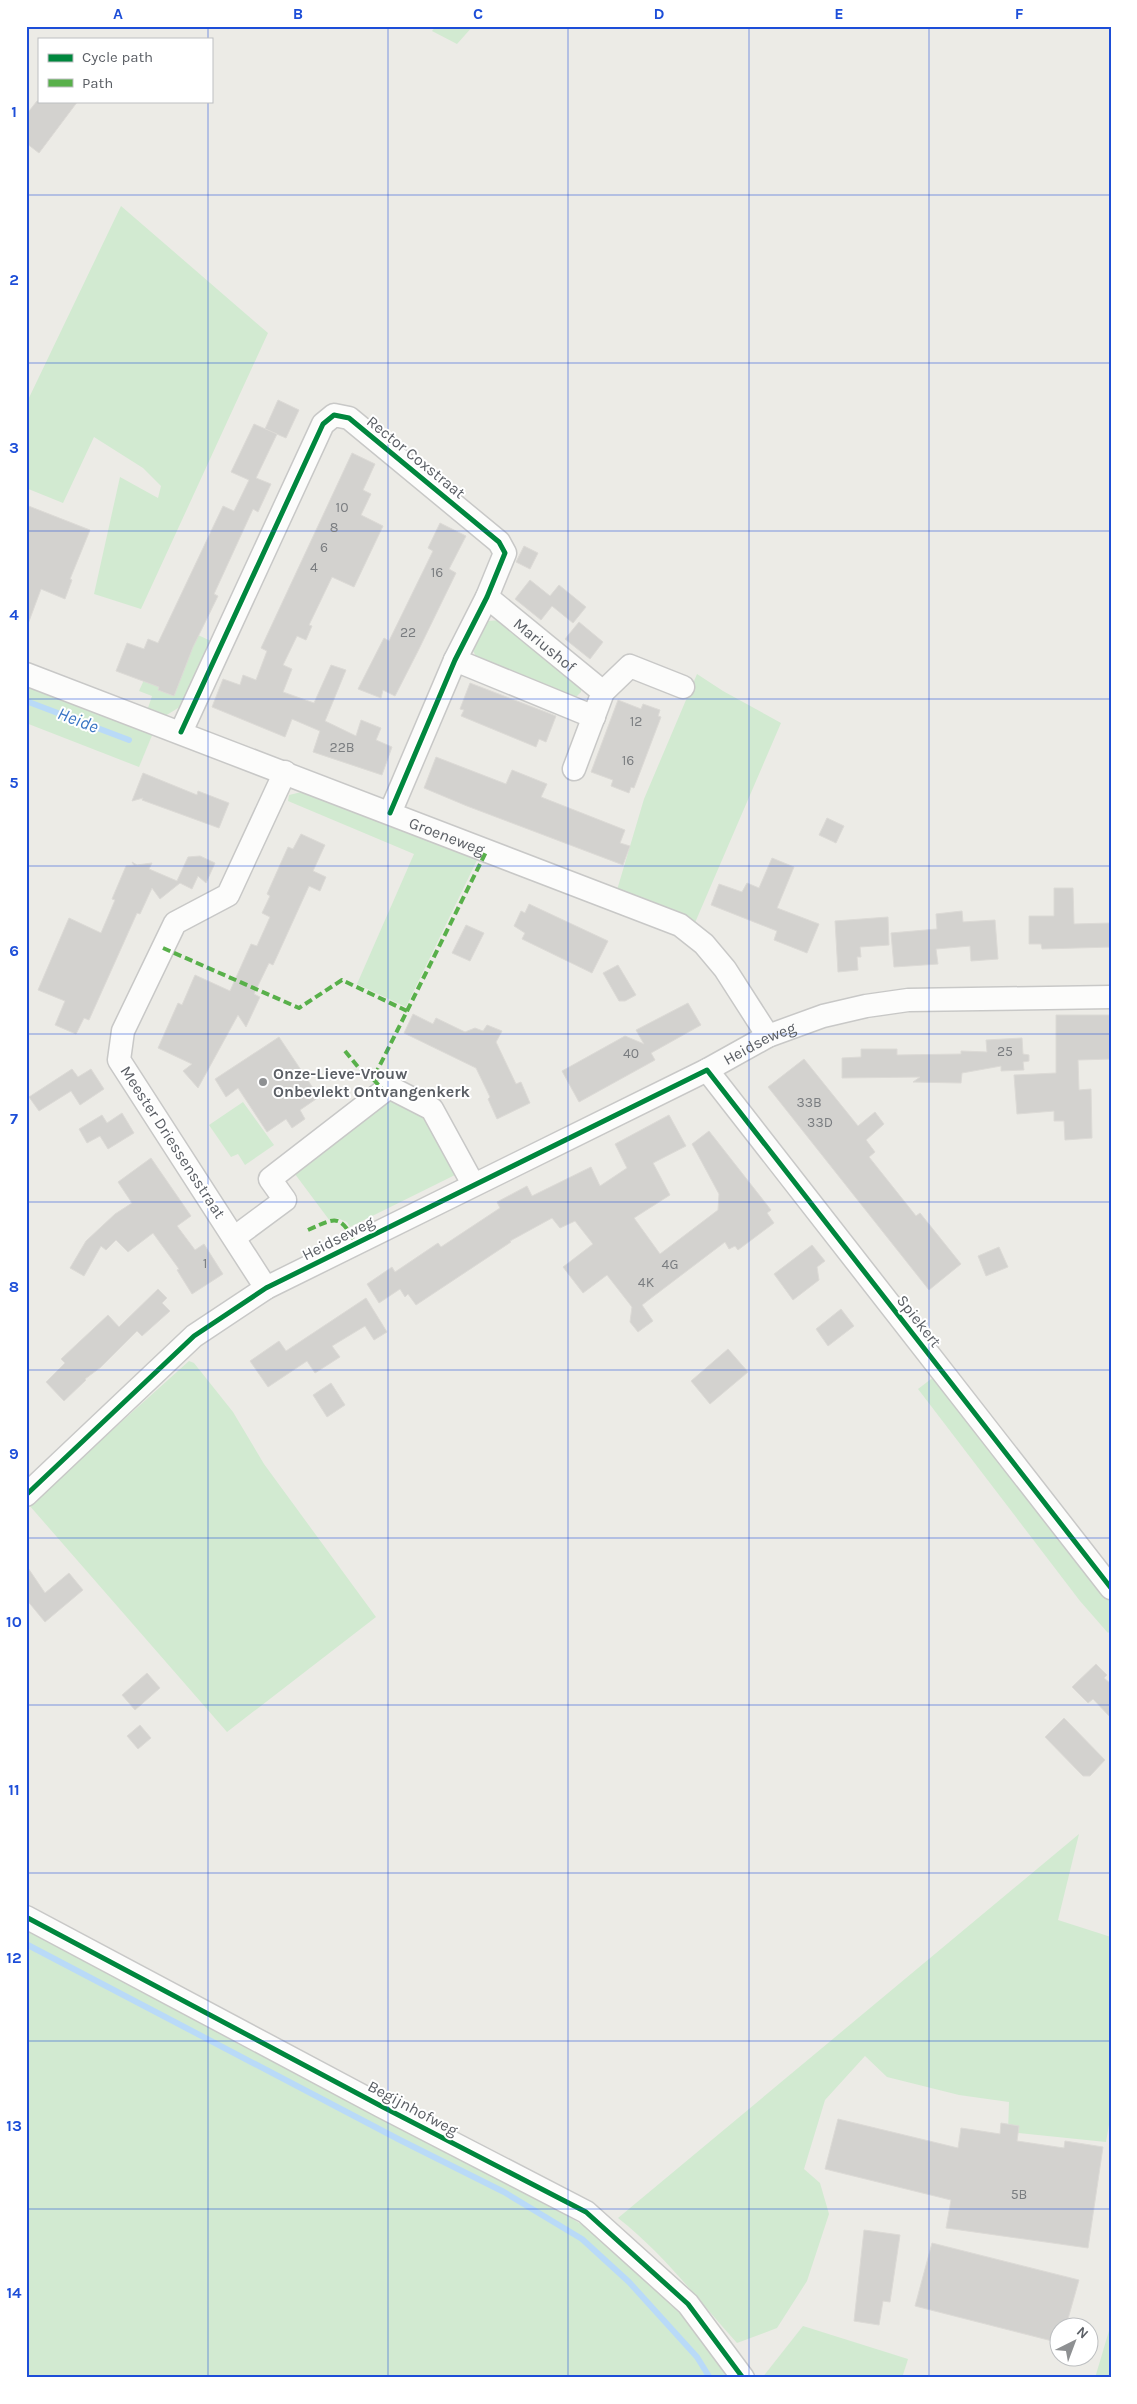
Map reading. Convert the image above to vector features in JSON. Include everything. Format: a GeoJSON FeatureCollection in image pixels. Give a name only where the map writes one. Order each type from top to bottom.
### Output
{"type":"FeatureCollection","features":[{"type":"Feature","properties":{"kind":"street","name":"Rector Coxstraat"},"geometry":{"type":"LineString","coordinates":[[181,732],[323,424],[334,416],[349,418],[499,542],[505,553],[487,597],[455,660],[390,813]]}},
{"type":"Feature","properties":{"kind":"street","name":"Mariushof"},"geometry":{"type":"LineString","coordinates":[[487,597],[603,692]]}},
{"type":"Feature","properties":{"kind":"street"},"geometry":{"type":"LineString","coordinates":[[455,660],[594,717]]}},
{"type":"Feature","properties":{"kind":"street"},"geometry":{"type":"LineString","coordinates":[[574,769],[603,692],[630,666],[683,686]]}},
{"type":"Feature","properties":{"kind":"street","name":"Groeneweg"},"geometry":{"type":"LineString","coordinates":[[26,674],[680,925],[704,944],[725,969],[768,1036]]}},
{"type":"Feature","properties":{"kind":"street","name":"Meester Driessensstraat"},"geometry":{"type":"LineString","coordinates":[[266,1288],[235,1237],[119,1060],[123,1031],[175,923],[228,895],[285,772]]}},
{"type":"Feature","properties":{"kind":"street","name":"Heidseweg"},"geometry":{"type":"LineString","coordinates":[[26,1495],[194,1336],[266,1288],[473,1184],[707,1070],[768,1036],[823,1016],[866,1006],[908,1000],[1111,997]]}},
{"type":"Feature","properties":{"kind":"street","name":"Spiekert"},"geometry":{"type":"LineString","coordinates":[[707,1070],[1111,1588]]}},
{"type":"Feature","properties":{"kind":"street"},"geometry":{"type":"LineString","coordinates":[[235,1237],[285,1200],[270,1179],[389,1087],[432,1109],[473,1184]]}},
{"type":"Feature","properties":{"kind":"street","name":"Begijnhofweg"},"geometry":{"type":"LineString","coordinates":[[26,1917],[381,2106],[586,2212],[688,2304],[743,2378]]}},
{"type":"Feature","properties":{"kind":"green space"},"geometry":{"type":"Polygon","coordinates":[[[436,26],[473,26],[457,44],[432,31],[436,26]]]}},
{"type":"Feature","properties":{"kind":"green space"},"geometry":{"type":"Polygon","coordinates":[[[121,206],[268,333],[141,609],[94,594],[120,477],[158,498],[161,486],[143,468],[94,437],[63,503],[26,488],[26,404],[121,206]]]}},
{"type":"Feature","properties":{"kind":"green space"},"geometry":{"type":"Polygon","coordinates":[[[501,620],[581,688],[581,692],[576,697],[565,695],[479,662],[471,647],[478,632],[488,621],[501,620]]]}},
{"type":"Feature","properties":{"kind":"green space"},"geometry":{"type":"Polygon","coordinates":[[[170,622],[213,642],[183,705],[165,716],[147,711],[152,696],[139,691],[170,622]]]}},
{"type":"Feature","properties":{"kind":"green space"},"geometry":{"type":"Polygon","coordinates":[[[697,674],[723,691],[781,723],[694,925],[650,901],[617,890],[644,799],[697,674]]]}},
{"type":"Feature","properties":{"kind":"green space"},"geometry":{"type":"Polygon","coordinates":[[[26,684],[153,733],[139,767],[26,723],[26,684]]]}},
{"type":"Feature","properties":{"kind":"green space"},"geometry":{"type":"Polygon","coordinates":[[[310,790],[479,856],[406,1007],[357,984],[414,854],[288,801],[289,795],[310,790]]]}},
{"type":"Feature","properties":{"kind":"green space"},"geometry":{"type":"Polygon","coordinates":[[[391,1096],[426,1109],[457,1174],[350,1227],[347,1222],[337,1218],[330,1221],[292,1170],[391,1096]]]}},
{"type":"Feature","properties":{"kind":"green space"},"geometry":{"type":"Polygon","coordinates":[[[243,1102],[274,1145],[245,1165],[238,1154],[231,1157],[209,1125],[243,1102]]]}},
{"type":"Feature","properties":{"kind":"green space"},"geometry":{"type":"Polygon","coordinates":[[[189,1361],[194,1363],[233,1412],[264,1464],[376,1617],[227,1732],[29,1505],[189,1361]]]}},
{"type":"Feature","properties":{"kind":"green space"},"geometry":{"type":"Polygon","coordinates":[[[935,1376],[1111,1602],[1111,1630],[1108,1633],[1080,1601],[918,1389],[935,1376]]]}},
{"type":"Feature","properties":{"kind":"green space"},"geometry":{"type":"Polygon","coordinates":[[[1079,1834],[1058,1920],[1111,1937],[1111,2113],[1106,2142],[1008,2132],[1009,2102],[959,2095],[887,2077],[865,2056],[825,2100],[804,2169],[820,2183],[829,2214],[807,2281],[777,2328],[737,2343],[650,2246],[618,2218],[1079,1834]]]}},
{"type":"Feature","properties":{"kind":"green space"},"geometry":{"type":"Polygon","coordinates":[[[26,1927],[498,2173],[597,2234],[676,2304],[732,2378],[26,2378],[26,1927]]]}},
{"type":"Feature","properties":{"kind":"green space"},"geometry":{"type":"Polygon","coordinates":[[[1111,2324],[1111,2378],[1095,2378],[1111,2324]]]}},
{"type":"Feature","properties":{"kind":"green space"},"geometry":{"type":"Polygon","coordinates":[[[803,2326],[908,2359],[902,2378],[762,2378],[803,2326]]]}},
{"type":"Feature","properties":{"kind":"building"},"geometry":{"type":"Polygon","coordinates":[[[37,101],[77,102],[39,153],[26,143],[26,115],[37,101]]]}},
{"type":"Feature","properties":{"kind":"building"},"geometry":{"type":"Polygon","coordinates":[[[278,400],[299,410],[286,438],[265,429],[278,400]]]}},
{"type":"Feature","properties":{"kind":"building"},"geometry":{"type":"Polygon","coordinates":[[[254,424],[277,434],[256,478],[271,484],[258,512],[253,509],[214,594],[218,596],[193,647],[174,696],[158,690],[159,687],[116,671],[127,643],[144,649],[148,639],[158,643],[223,506],[234,511],[249,480],[231,472],[254,424]]]}},
{"type":"Feature","properties":{"kind":"building"},"geometry":{"type":"Polygon","coordinates":[[[352,453],[375,464],[363,490],[371,494],[361,515],[383,526],[354,587],[332,577],[309,625],[312,626],[306,640],[297,636],[283,665],[292,669],[283,692],[314,703],[331,665],[346,670],[325,721],[356,736],[361,720],[381,728],[376,740],[392,747],[382,775],[313,752],[320,731],[292,719],[285,737],[212,707],[223,679],[240,685],[243,675],[256,680],[267,651],[261,648],[352,453]]]}},
{"type":"Feature","properties":{"kind":"building"},"geometry":{"type":"Polygon","coordinates":[[[26,505],[90,530],[70,579],[72,580],[65,599],[41,589],[28,624],[26,505]]]}},
{"type":"Feature","properties":{"kind":"building"},"geometry":{"type":"Polygon","coordinates":[[[440,523],[466,536],[449,569],[456,573],[418,651],[395,696],[383,690],[381,698],[358,689],[384,638],[389,641],[433,551],[428,548],[440,523]]]}},
{"type":"Feature","properties":{"kind":"building"},"geometry":{"type":"Polygon","coordinates":[[[524,546],[538,553],[530,569],[516,562],[524,546]]]}},
{"type":"Feature","properties":{"kind":"building"},"geometry":{"type":"Polygon","coordinates":[[[530,580],[550,596],[559,585],[586,607],[573,623],[552,606],[541,620],[515,599],[530,580]]]}},
{"type":"Feature","properties":{"kind":"building"},"geometry":{"type":"Polygon","coordinates":[[[579,622],[603,642],[590,659],[565,639],[579,622]]]}},
{"type":"Feature","properties":{"kind":"building"},"geometry":{"type":"Polygon","coordinates":[[[470,683],[556,716],[546,742],[539,739],[536,747],[461,716],[464,710],[460,709],[470,683]]]}},
{"type":"Feature","properties":{"kind":"building"},"geometry":{"type":"Polygon","coordinates":[[[618,700],[641,709],[643,704],[660,710],[658,716],[661,717],[634,788],[631,787],[629,793],[611,786],[613,780],[591,772],[618,700]]]}},
{"type":"Feature","properties":{"kind":"building"},"geometry":{"type":"Polygon","coordinates":[[[436,757],[506,784],[512,770],[547,784],[541,797],[625,830],[620,843],[630,846],[623,865],[424,788],[436,757]]]}},
{"type":"Feature","properties":{"kind":"building"},"geometry":{"type":"Polygon","coordinates":[[[143,773],[197,795],[198,791],[229,803],[219,828],[142,800],[143,798],[132,801],[143,773]]]}},
{"type":"Feature","properties":{"kind":"building"},"geometry":{"type":"Polygon","coordinates":[[[827,818],[844,826],[836,843],[819,835],[827,818]]]}},
{"type":"Feature","properties":{"kind":"building"},"geometry":{"type":"Polygon","coordinates":[[[301,834],[325,845],[313,871],[326,877],[320,891],[309,886],[273,965],[269,963],[254,994],[260,997],[246,1027],[238,1015],[198,1088],[183,1071],[192,1064],[158,1048],[178,1003],[182,1005],[195,975],[230,991],[251,944],[257,946],[270,917],[262,913],[270,896],[267,894],[288,847],[293,849],[301,834]]]}},
{"type":"Feature","properties":{"kind":"building"},"geometry":{"type":"Polygon","coordinates":[[[200,856],[215,863],[206,883],[198,876],[192,889],[180,883],[160,899],[152,888],[140,914],[137,913],[89,1020],[84,1018],[76,1034],[55,1025],[65,1001],[38,990],[69,918],[101,933],[115,900],[112,899],[126,866],[134,865],[132,862],[137,865],[152,863],[149,869],[177,881],[188,857],[200,856]]]}},
{"type":"Feature","properties":{"kind":"building"},"geometry":{"type":"Polygon","coordinates":[[[772,858],[794,867],[777,908],[819,924],[807,953],[774,940],[777,931],[711,905],[719,884],[742,892],[747,883],[759,888],[772,858]]]}},
{"type":"Feature","properties":{"kind":"building"},"geometry":{"type":"Polygon","coordinates":[[[1054,888],[1073,888],[1074,924],[1111,923],[1111,947],[1042,949],[1041,944],[1029,944],[1029,916],[1054,916],[1054,888]]]}},
{"type":"Feature","properties":{"kind":"building"},"geometry":{"type":"Polygon","coordinates":[[[529,904],[608,941],[592,973],[522,939],[525,933],[514,926],[521,911],[525,913],[529,904]]]}},
{"type":"Feature","properties":{"kind":"building"},"geometry":{"type":"Polygon","coordinates":[[[962,911],[963,922],[995,920],[998,959],[971,961],[970,946],[936,949],[938,964],[894,967],[891,933],[937,929],[936,914],[962,911]]]}},
{"type":"Feature","properties":{"kind":"building"},"geometry":{"type":"Polygon","coordinates":[[[888,917],[889,945],[860,947],[861,957],[857,957],[858,970],[838,972],[835,921],[888,917]]]}},
{"type":"Feature","properties":{"kind":"building"},"geometry":{"type":"Polygon","coordinates":[[[466,925],[484,933],[470,961],[452,953],[466,925]]]}},
{"type":"Feature","properties":{"kind":"building"},"geometry":{"type":"Polygon","coordinates":[[[618,965],[636,995],[625,1001],[619,1001],[603,973],[618,965]]]}},
{"type":"Feature","properties":{"kind":"building"},"geometry":{"type":"Polygon","coordinates":[[[688,1003],[701,1025],[651,1053],[655,1060],[579,1102],[562,1071],[625,1036],[644,1044],[636,1030],[688,1003]]]}},
{"type":"Feature","properties":{"kind":"building"},"geometry":{"type":"Polygon","coordinates":[[[413,1014],[433,1024],[436,1018],[465,1032],[475,1028],[483,1031],[487,1025],[502,1031],[496,1042],[516,1084],[521,1082],[530,1103],[497,1119],[488,1099],[490,1097],[476,1068],[404,1033],[413,1014]]]}},
{"type":"Feature","properties":{"kind":"building"},"geometry":{"type":"Polygon","coordinates":[[[1056,1015],[1111,1015],[1111,1059],[1078,1060],[1079,1090],[1091,1089],[1092,1138],[1065,1140],[1064,1121],[1054,1121],[1054,1111],[1017,1114],[1014,1075],[1056,1073],[1056,1015]]]}},
{"type":"Feature","properties":{"kind":"building","name":"Onze-Lieve-Vrouw Onbevlekt Ontvangenkerk"},"geometry":{"type":"Polygon","coordinates":[[[279,1037],[319,1097],[300,1110],[305,1119],[292,1128],[286,1119],[267,1132],[238,1088],[226,1097],[215,1079],[279,1037]]]}},
{"type":"Feature","properties":{"kind":"building"},"geometry":{"type":"Polygon","coordinates":[[[1022,1038],[1023,1054],[1029,1055],[1029,1061],[1023,1062],[1024,1070],[1001,1071],[1001,1066],[962,1073],[961,1083],[913,1082],[920,1077],[842,1078],[842,1058],[861,1057],[861,1049],[897,1049],[897,1055],[961,1054],[961,1051],[987,1052],[986,1040],[1022,1038]]]}},
{"type":"Feature","properties":{"kind":"building"},"geometry":{"type":"Polygon","coordinates":[[[804,1059],[858,1126],[875,1112],[884,1124],[866,1140],[875,1152],[869,1157],[916,1216],[920,1213],[961,1264],[929,1290],[768,1087],[804,1059]]]}},
{"type":"Feature","properties":{"kind":"building"},"geometry":{"type":"Polygon","coordinates":[[[72,1069],[78,1077],[91,1069],[104,1089],[80,1105],[71,1091],[39,1111],[29,1097],[72,1069]]]}},
{"type":"Feature","properties":{"kind":"building"},"geometry":{"type":"Polygon","coordinates":[[[122,1113],[134,1133],[108,1149],[100,1136],[87,1143],[79,1129],[102,1115],[107,1123],[122,1113]]]}},
{"type":"Feature","properties":{"kind":"building"},"geometry":{"type":"Polygon","coordinates":[[[669,1115],[686,1146],[653,1163],[670,1195],[634,1218],[660,1254],[718,1210],[719,1194],[692,1144],[709,1131],[771,1210],[767,1213],[774,1223],[738,1250],[735,1246],[729,1249],[725,1242],[642,1305],[653,1321],[638,1332],[630,1322],[632,1307],[607,1275],[583,1293],[563,1267],[593,1244],[575,1221],[560,1228],[552,1218],[510,1241],[416,1305],[408,1294],[405,1297],[400,1289],[379,1303],[367,1284],[392,1267],[395,1272],[438,1243],[441,1247],[500,1208],[497,1202],[527,1186],[532,1196],[591,1167],[600,1186],[627,1168],[615,1144],[669,1115]]]}},
{"type":"Feature","properties":{"kind":"building"},"geometry":{"type":"Polygon","coordinates":[[[151,1158],[191,1216],[177,1226],[195,1250],[204,1244],[223,1274],[192,1294],[177,1270],[179,1269],[153,1233],[128,1252],[116,1240],[106,1250],[101,1246],[84,1276],[70,1268],[86,1241],[115,1214],[132,1203],[118,1182],[151,1158]]]}},
{"type":"Feature","properties":{"kind":"building"},"geometry":{"type":"Polygon","coordinates":[[[812,1245],[825,1261],[817,1267],[819,1280],[793,1300],[774,1274],[812,1245]]]}},
{"type":"Feature","properties":{"kind":"building"},"geometry":{"type":"Polygon","coordinates":[[[999,1247],[1008,1267],[986,1276],[978,1256],[999,1247]]]}},
{"type":"Feature","properties":{"kind":"building"},"geometry":{"type":"Polygon","coordinates":[[[158,1289],[167,1298],[162,1303],[170,1311],[142,1336],[137,1331],[64,1401],[46,1382],[65,1363],[61,1359],[108,1315],[119,1327],[158,1289]]]}},
{"type":"Feature","properties":{"kind":"building"},"geometry":{"type":"Polygon","coordinates":[[[366,1298],[387,1332],[374,1340],[365,1326],[332,1346],[340,1357],[315,1373],[307,1361],[268,1387],[250,1361],[279,1341],[286,1351],[366,1298]]]}},
{"type":"Feature","properties":{"kind":"building"},"geometry":{"type":"Polygon","coordinates":[[[841,1309],[854,1326],[828,1346],[816,1329],[841,1309]]]}},
{"type":"Feature","properties":{"kind":"building"},"geometry":{"type":"Polygon","coordinates":[[[728,1349],[748,1372],[710,1404],[691,1381],[728,1349]]]}},
{"type":"Feature","properties":{"kind":"building"},"geometry":{"type":"Polygon","coordinates":[[[331,1383],[345,1405],[327,1417],[313,1395],[331,1383]]]}},
{"type":"Feature","properties":{"kind":"building"},"geometry":{"type":"Polygon","coordinates":[[[26,1565],[45,1593],[69,1573],[83,1590],[45,1622],[26,1599],[26,1565]]]}},
{"type":"Feature","properties":{"kind":"building"},"geometry":{"type":"Polygon","coordinates":[[[1096,1664],[1107,1675],[1104,1678],[1111,1684],[1111,1718],[1093,1699],[1088,1703],[1072,1687],[1096,1664]]]}},
{"type":"Feature","properties":{"kind":"building"},"geometry":{"type":"Polygon","coordinates":[[[147,1673],[160,1688],[135,1710],[122,1695],[147,1673]]]}},
{"type":"Feature","properties":{"kind":"building"},"geometry":{"type":"Polygon","coordinates":[[[1064,1718],[1105,1760],[1090,1776],[1083,1776],[1045,1737],[1064,1718]]]}},
{"type":"Feature","properties":{"kind":"building"},"geometry":{"type":"Polygon","coordinates":[[[140,1725],[151,1738],[138,1749],[127,1736],[140,1725]]]}},
{"type":"Feature","properties":{"kind":"building"},"geometry":{"type":"Polygon","coordinates":[[[838,2119],[958,2148],[961,2128],[1000,2134],[1001,2123],[1019,2126],[1017,2141],[1064,2148],[1065,2141],[1103,2147],[1088,2248],[946,2228],[951,2200],[825,2169],[838,2119]]]}},
{"type":"Feature","properties":{"kind":"building"},"geometry":{"type":"Polygon","coordinates":[[[864,2230],[900,2235],[890,2302],[883,2301],[879,2325],[854,2321],[864,2230]]]}},
{"type":"Feature","properties":{"kind":"building"},"geometry":{"type":"Polygon","coordinates":[[[932,2243],[1079,2280],[1069,2316],[1050,2316],[1050,2340],[915,2306],[932,2243]]]}},
{"type":"Feature","properties":{"kind":"waterway","name":"Heide"},"geometry":{"type":"LineString","coordinates":[[26,701],[129,740]]}},
{"type":"Feature","properties":{"kind":"waterway"},"geometry":{"type":"LineString","coordinates":[[26,1944],[400,2140],[504,2192],[582,2239],[629,2282],[697,2357],[710,2378]]}},
{"type":"Feature","properties":{"kind":"marked path"},"geometry":{"type":"LineString","coordinates":[[407,1011],[487,850]]}},
{"type":"Feature","properties":{"kind":"marked path"},"geometry":{"type":"LineString","coordinates":[[163,948],[299,1008],[342,980],[407,1011],[373,1079],[384,1091]]}},
{"type":"Feature","properties":{"kind":"marked path"},"geometry":{"type":"LineString","coordinates":[[345,1051],[359,1068],[373,1079]]}},
{"type":"Feature","properties":{"kind":"marked path"},"geometry":{"type":"LineString","coordinates":[[308,1230],[325,1222],[336,1221],[345,1227],[356,1243]]}},
{"type":"Feature","properties":{"kind":"cycle path"},"geometry":{"type":"LineString","coordinates":[[181,732],[323,424],[334,415],[349,418],[499,542],[505,553],[487,597],[455,660],[390,813]]}},
{"type":"Feature","properties":{"kind":"cycle path"},"geometry":{"type":"LineString","coordinates":[[26,1495],[194,1336],[266,1288],[707,1070],[1111,1588]]}},
{"type":"Feature","properties":{"kind":"cycle path"},"geometry":{"type":"LineString","coordinates":[[26,1917],[381,2106],[586,2212],[688,2304],[743,2378]]}},
{"type":"Feature","properties":{"kind":"place","name":"Onze-Lieve-Vrouw Onbevlekt Ontvangenkerk"},"geometry":{"type":"Point","coordinates":[263,1082]}}]}
